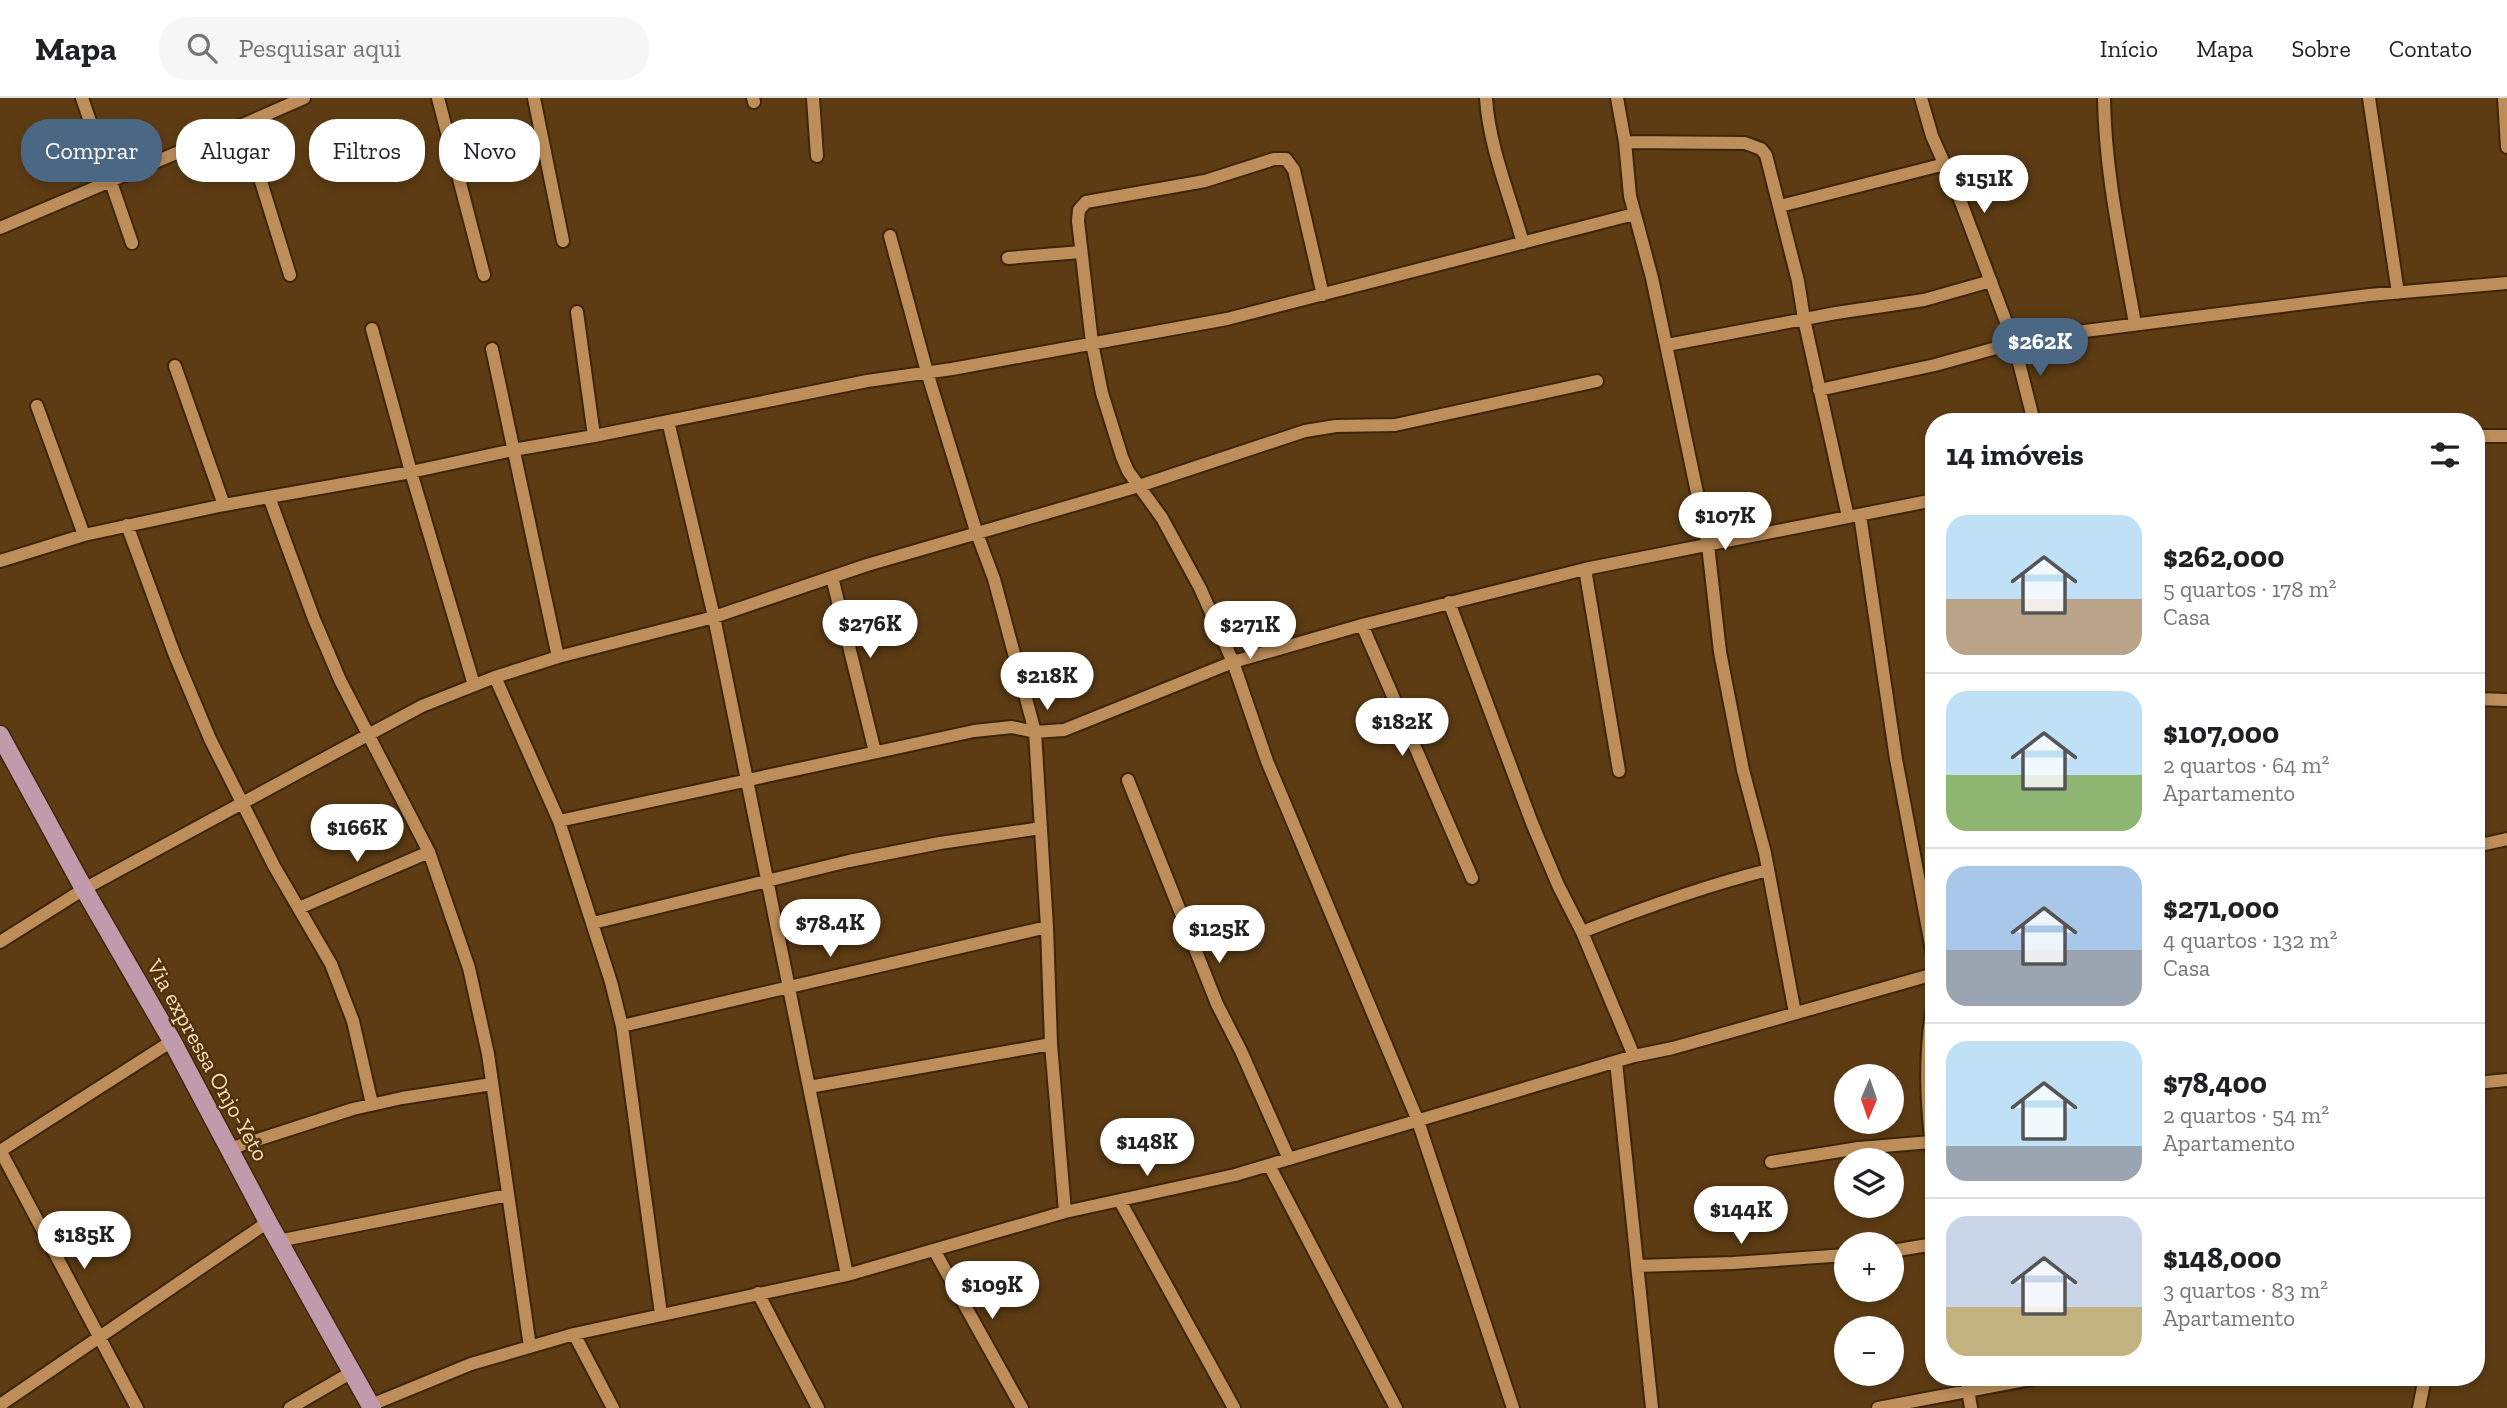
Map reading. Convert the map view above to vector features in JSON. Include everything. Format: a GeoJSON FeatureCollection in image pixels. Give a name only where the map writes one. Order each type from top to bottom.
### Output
{"type":"FeatureCollection","features":[{"type":"Feature","properties":{"kind":"main road","name":"Via expressa Onjo-Yeto"},"geometry":{"type":"LineString","coordinates":[[0,736],[172,1041],[278,1241],[371,1406]]}},
{"type":"Feature","properties":{"kind":"street"},"geometry":{"type":"LineString","coordinates":[[82,98],[89,119]]}},
{"type":"Feature","properties":{"kind":"street"},"geometry":{"type":"LineString","coordinates":[[256,119],[304,98]]}},
{"type":"Feature","properties":{"kind":"street"},"geometry":{"type":"LineString","coordinates":[[438,98],[484,275]]}},
{"type":"Feature","properties":{"kind":"street"},"geometry":{"type":"LineString","coordinates":[[534,98],[563,241]]}},
{"type":"Feature","properties":{"kind":"street"},"geometry":{"type":"LineString","coordinates":[[813,98],[817,156]]}},
{"type":"Feature","properties":{"kind":"street"},"geometry":{"type":"LineString","coordinates":[[1486,98],[1487,116],[1495,149],[1523,243]]}},
{"type":"Feature","properties":{"kind":"street"},"geometry":{"type":"LineString","coordinates":[[1617,98],[1625,142],[1630,196],[1667,345],[1708,545],[1720,652],[1796,1013]]}},
{"type":"Feature","properties":{"kind":"street"},"geometry":{"type":"LineString","coordinates":[[1921,98],[1932,136],[2014,343],[2032,413]]}},
{"type":"Feature","properties":{"kind":"street"},"geometry":{"type":"LineString","coordinates":[[2104,98],[2109,177],[2136,324]]}},
{"type":"Feature","properties":{"kind":"street"},"geometry":{"type":"LineString","coordinates":[[2369,98],[2398,293]]}},
{"type":"Feature","properties":{"kind":"street"},"geometry":{"type":"LineString","coordinates":[[2504,98],[2507,147]]}},
{"type":"Feature","properties":{"kind":"street"},"geometry":{"type":"LineString","coordinates":[[1625,142],[1745,143],[1754,145],[1766,155],[1798,281],[1819,390],[1854,516],[1925,913]]}},
{"type":"Feature","properties":{"kind":"street"},"geometry":{"type":"LineString","coordinates":[[1323,295],[1294,170],[1290,163],[1282,158],[1205,181],[1086,202],[1079,210],[1092,343],[1102,393],[1119,450],[1128,471],[1162,518],[1200,588],[1233,662],[1267,761],[1418,1121],[1457,1231],[1513,1408]]}},
{"type":"Feature","properties":{"kind":"street"},"geometry":{"type":"LineString","coordinates":[[1780,206],[1945,164]]}},
{"type":"Feature","properties":{"kind":"street"},"geometry":{"type":"LineString","coordinates":[[0,228],[108,182]]}},
{"type":"Feature","properties":{"kind":"street"},"geometry":{"type":"LineString","coordinates":[[110,182],[132,243]]}},
{"type":"Feature","properties":{"kind":"street"},"geometry":{"type":"LineString","coordinates":[[261,182],[290,275]]}},
{"type":"Feature","properties":{"kind":"street"},"geometry":{"type":"LineString","coordinates":[[0,561],[84,535],[224,505],[411,472],[867,381],[1227,320],[1634,215]]}},
{"type":"Feature","properties":{"kind":"street"},"geometry":{"type":"LineString","coordinates":[[890,236],[976,531],[995,579],[1035,732],[1051,1044],[1065,1212]]}},
{"type":"Feature","properties":{"kind":"street"},"geometry":{"type":"LineString","coordinates":[[1008,258],[1081,252]]}},
{"type":"Feature","properties":{"kind":"street"},"geometry":{"type":"LineString","coordinates":[[1667,345],[1924,300],[1991,281]]}},
{"type":"Feature","properties":{"kind":"street"},"geometry":{"type":"LineString","coordinates":[[1819,390],[1935,365],[2014,343],[2136,324],[2507,283]]}},
{"type":"Feature","properties":{"kind":"street"},"geometry":{"type":"LineString","coordinates":[[578,312],[594,436]]}},
{"type":"Feature","properties":{"kind":"street"},"geometry":{"type":"LineString","coordinates":[[372,329],[474,685]]}},
{"type":"Feature","properties":{"kind":"street"},"geometry":{"type":"LineString","coordinates":[[492,349],[558,657]]}},
{"type":"Feature","properties":{"kind":"street"},"geometry":{"type":"LineString","coordinates":[[175,366],[224,505]]}},
{"type":"Feature","properties":{"kind":"street"},"geometry":{"type":"LineString","coordinates":[[0,942],[84,889],[369,734],[422,706],[495,677],[558,657],[714,617],[976,531],[1139,485],[1305,431],[1336,426],[1395,425],[1597,381]]}},
{"type":"Feature","properties":{"kind":"street"},"geometry":{"type":"LineString","coordinates":[[37,406],[84,535]]}},
{"type":"Feature","properties":{"kind":"street"},"geometry":{"type":"LineString","coordinates":[[668,422],[714,617],[847,1275]]}},
{"type":"Feature","properties":{"kind":"street"},"geometry":{"type":"LineString","coordinates":[[2485,436],[2507,436]]}},
{"type":"Feature","properties":{"kind":"street"},"geometry":{"type":"LineString","coordinates":[[270,497],[314,618],[340,680],[429,852],[468,968],[492,1084],[530,1347]]}},
{"type":"Feature","properties":{"kind":"street"},"geometry":{"type":"LineString","coordinates":[[559,821],[995,728],[1012,727],[1035,732],[1052,732],[1074,727],[1233,662],[1362,625],[1585,569],[1925,502]]}},
{"type":"Feature","properties":{"kind":"street"},"geometry":{"type":"LineString","coordinates":[[127,525],[174,653],[211,739],[241,803],[331,964],[353,1021],[372,1104]]}},
{"type":"Feature","properties":{"kind":"street"},"geometry":{"type":"LineString","coordinates":[[1585,569],[1619,771]]}},
{"type":"Feature","properties":{"kind":"street"},"geometry":{"type":"LineString","coordinates":[[832,577],[875,752]]}},
{"type":"Feature","properties":{"kind":"street"},"geometry":{"type":"LineString","coordinates":[[1449,602],[1532,823],[1634,1056]]}},
{"type":"Feature","properties":{"kind":"street"},"geometry":{"type":"LineString","coordinates":[[1362,625],[1472,878]]}},
{"type":"Feature","properties":{"kind":"street"},"geometry":{"type":"LineString","coordinates":[[495,677],[559,821],[611,982],[622,1026],[661,1314]]}},
{"type":"Feature","properties":{"kind":"street"},"geometry":{"type":"LineString","coordinates":[[2485,699],[2507,700]]}},
{"type":"Feature","properties":{"kind":"street"},"geometry":{"type":"LineString","coordinates":[[1128,780],[1217,1004],[1289,1159]]}},
{"type":"Feature","properties":{"kind":"street"},"geometry":{"type":"LineString","coordinates":[[593,923],[766,880],[940,842],[1041,828]]}},
{"type":"Feature","properties":{"kind":"street"},"geometry":{"type":"LineString","coordinates":[[2485,844],[2507,839]]}},
{"type":"Feature","properties":{"kind":"street"},"geometry":{"type":"LineString","coordinates":[[299,908],[429,852]]}},
{"type":"Feature","properties":{"kind":"street"},"geometry":{"type":"LineString","coordinates":[[1582,932],[1714,883],[1768,870]]}},
{"type":"Feature","properties":{"kind":"street"},"geometry":{"type":"LineString","coordinates":[[622,1026],[1047,927]]}},
{"type":"Feature","properties":{"kind":"street"},"geometry":{"type":"LineString","coordinates":[[371,1406],[471,1364],[574,1334],[847,1275],[1065,1212],[1235,1175],[1634,1056],[1673,1048],[1925,977]]}},
{"type":"Feature","properties":{"kind":"street"},"geometry":{"type":"LineString","coordinates":[[137,1408],[0,1151],[172,1041]]}},
{"type":"Feature","properties":{"kind":"street"},"geometry":{"type":"LineString","coordinates":[[808,1087],[1051,1044]]}},
{"type":"Feature","properties":{"kind":"street"},"geometry":{"type":"LineString","coordinates":[[1616,1062],[1652,1408]]}},
{"type":"Feature","properties":{"kind":"street"},"geometry":{"type":"LineString","coordinates":[[2485,1082],[2507,1080]]}},
{"type":"Feature","properties":{"kind":"street"},"geometry":{"type":"LineString","coordinates":[[229,1149],[313,1120],[372,1104],[492,1084]]}},
{"type":"Feature","properties":{"kind":"street"},"geometry":{"type":"LineString","coordinates":[[1771,1162],[1859,1148],[1925,1142]]}},
{"type":"Feature","properties":{"kind":"street"},"geometry":{"type":"LineString","coordinates":[[1269,1165],[1396,1408]]}},
{"type":"Feature","properties":{"kind":"street"},"geometry":{"type":"LineString","coordinates":[[278,1241],[508,1195]]}},
{"type":"Feature","properties":{"kind":"street"},"geometry":{"type":"LineString","coordinates":[[1119,1201],[1234,1408]]}},
{"type":"Feature","properties":{"kind":"street"},"geometry":{"type":"LineString","coordinates":[[0,1405],[268,1222]]}},
{"type":"Feature","properties":{"kind":"street"},"geometry":{"type":"LineString","coordinates":[[1904,1249],[1925,1246]]}},
{"type":"Feature","properties":{"kind":"street"},"geometry":{"type":"LineString","coordinates":[[934,1250],[1021,1408]]}},
{"type":"Feature","properties":{"kind":"street"},"geometry":{"type":"LineString","coordinates":[[1637,1266],[1834,1256]]}},
{"type":"Feature","properties":{"kind":"street"},"geometry":{"type":"LineString","coordinates":[[758,1293],[818,1408]]}},
{"type":"Feature","properties":{"kind":"street"},"geometry":{"type":"LineString","coordinates":[[574,1334],[613,1408]]}},
{"type":"Feature","properties":{"kind":"street"},"geometry":{"type":"LineString","coordinates":[[290,1408],[352,1372]]}},
{"type":"Feature","properties":{"kind":"street"},"geometry":{"type":"LineString","coordinates":[[1968,1386],[1972,1408]]}},
{"type":"Feature","properties":{"kind":"street"},"geometry":{"type":"LineString","coordinates":[[1878,1408],[1998,1386]]}},
{"type":"Feature","properties":{"kind":"street"},"geometry":{"type":"LineString","coordinates":[[2419,1408],[2423,1386]]}}]}
